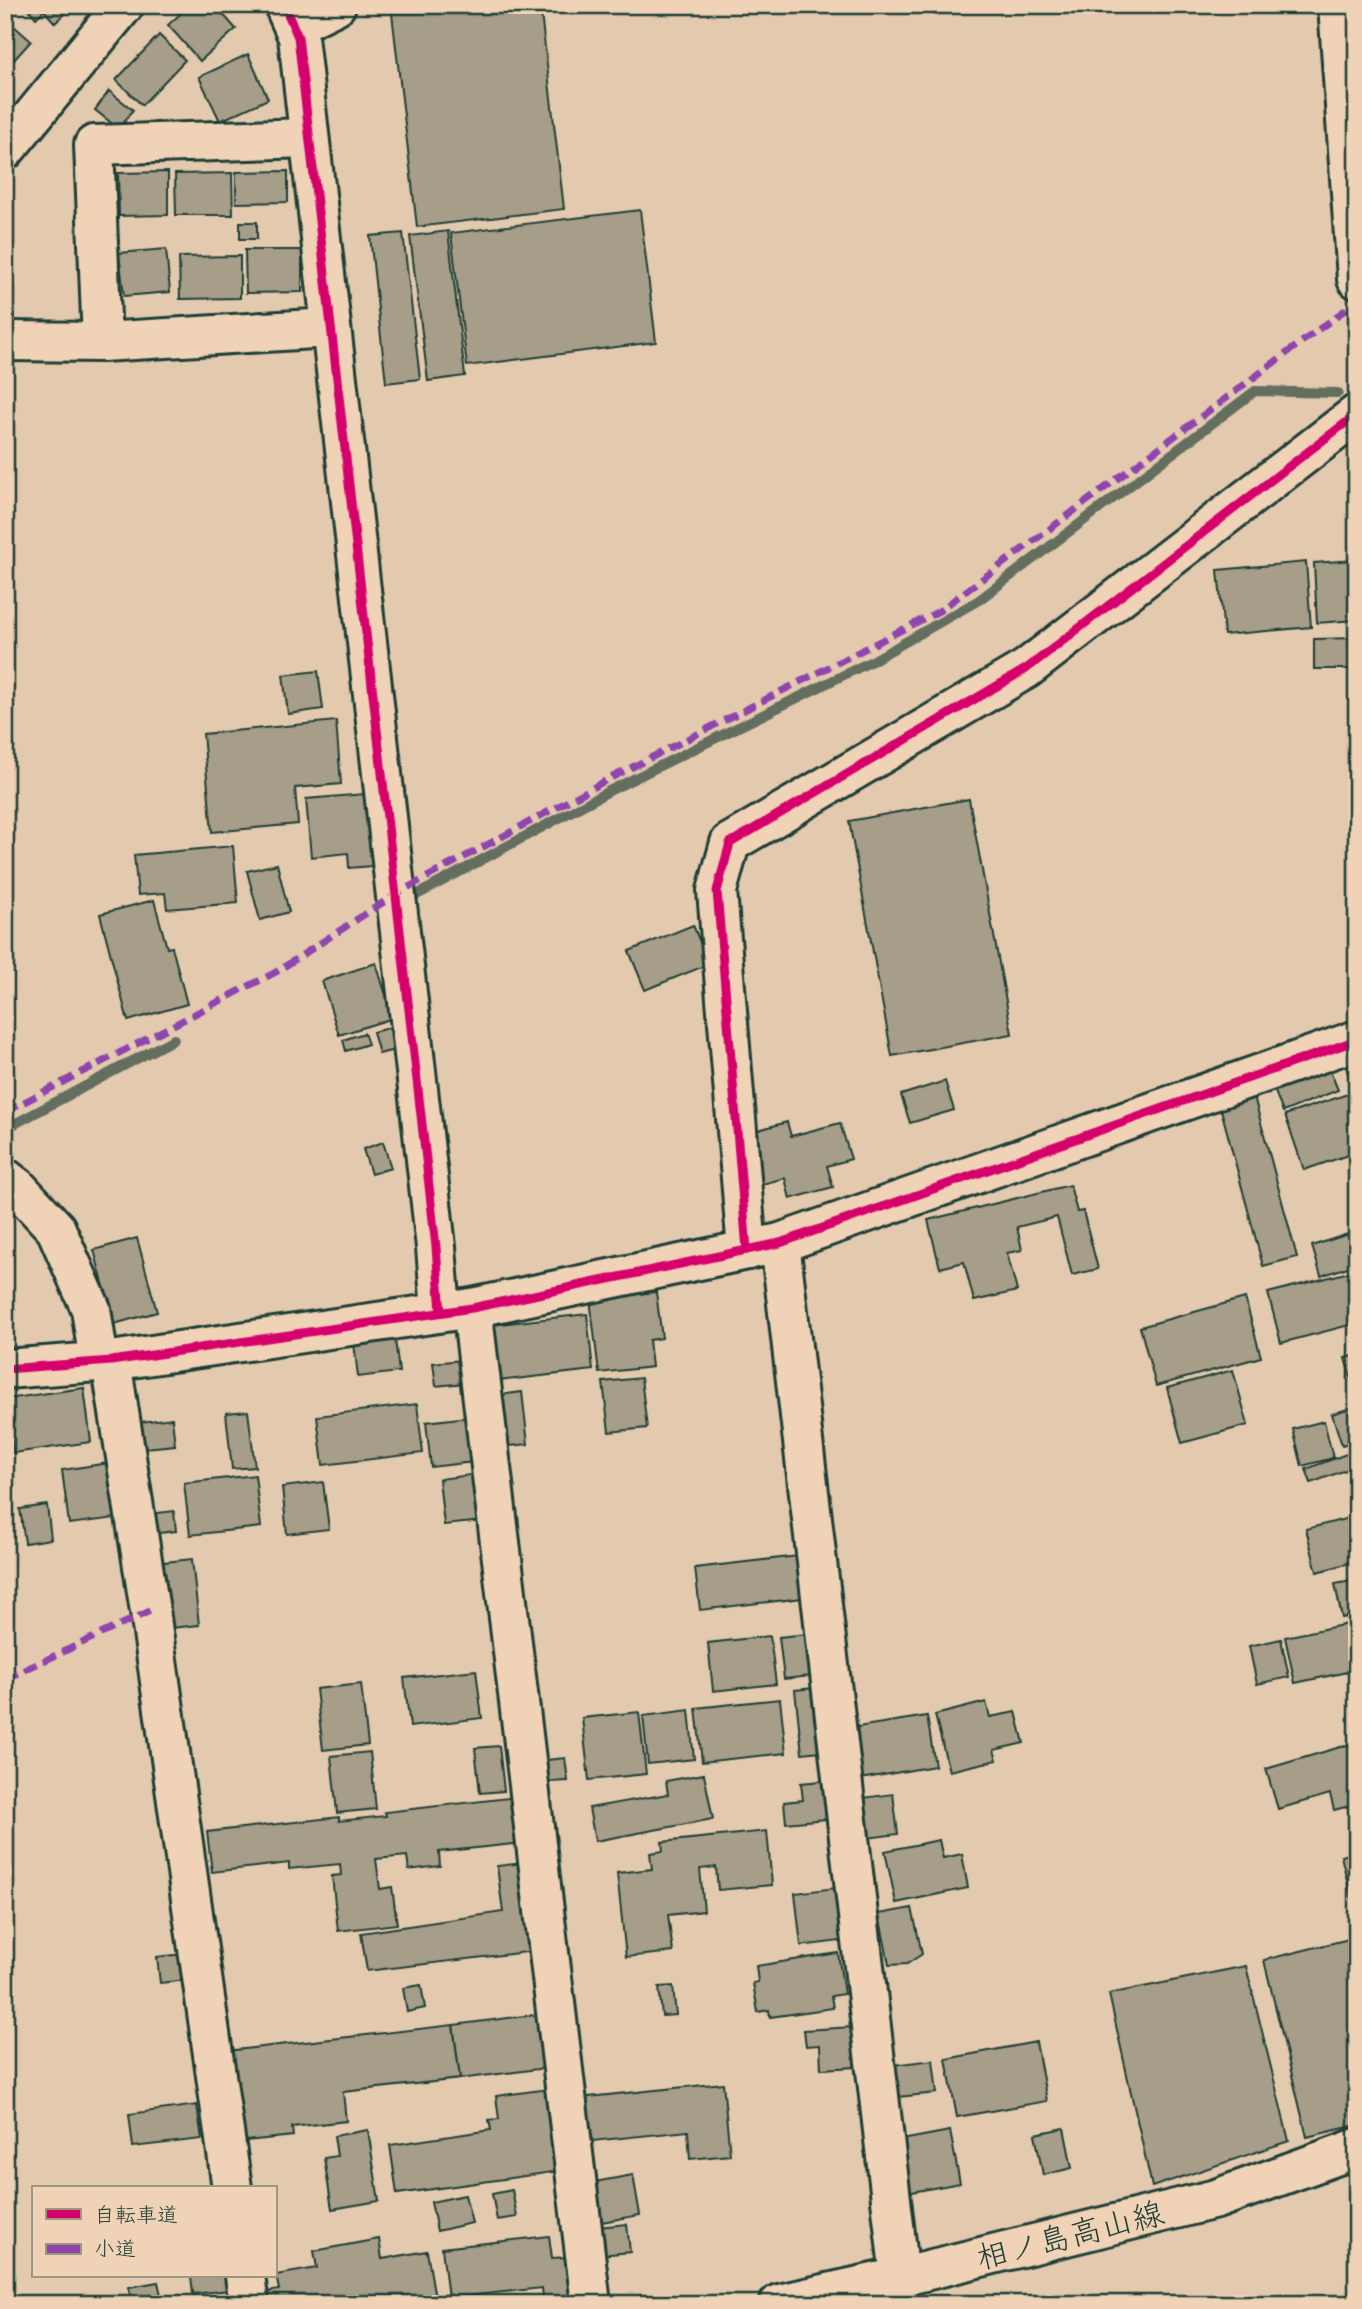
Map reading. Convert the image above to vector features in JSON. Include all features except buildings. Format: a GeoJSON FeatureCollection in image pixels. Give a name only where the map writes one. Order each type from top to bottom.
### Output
{"type":"FeatureCollection","features":[{"type":"Feature","properties":{"kind":"street"},"geometry":{"type":"LineString","coordinates":[[5,150],[124,5]]}},
{"type":"Feature","properties":{"kind":"street"},"geometry":{"type":"LineString","coordinates":[[336,5],[290,15],[298,37],[436,1247],[456,1310],[591,2304]]}},
{"type":"Feature","properties":{"kind":"street"},"geometry":{"type":"LineString","coordinates":[[1345,9],[1357,279]]}},
{"type":"Feature","properties":{"kind":"street"},"geometry":{"type":"LineString","coordinates":[[102,342],[94,145],[308,138]]}},
{"type":"Feature","properties":{"kind":"street"},"geometry":{"type":"LineString","coordinates":[[5,341],[102,342],[330,328]]}},
{"type":"Feature","properties":{"kind":"street"},"geometry":{"type":"LineString","coordinates":[[900,2277],[717,891],[730,843],[1026,669],[1357,415]]}},
{"type":"Feature","properties":{"kind":"street"},"geometry":{"type":"LineString","coordinates":[[5,1369],[105,1361],[456,1310],[764,1247],[1357,1040]]}},
{"type":"Feature","properties":{"kind":"street"},"geometry":{"type":"LineString","coordinates":[[5,1178],[18,1188],[56,1229],[91,1310],[105,1361],[150,1611],[232,2186]]}},
{"type":"Feature","properties":{"kind":"street","name":"相ノ島高山線"},"geometry":{"type":"LineString","coordinates":[[779,2304],[1216,2199],[1357,2148]]}},
{"type":"Feature","properties":{"kind":"street"},"geometry":{"type":"LineString","coordinates":[[245,2278],[249,2304]]}},
{"type":"Feature","properties":{"kind":"waterway"},"geometry":{"type":"LineString","coordinates":[[413,897],[609,791],[872,661],[979,600],[1255,391],[1338,393]]}},
{"type":"Feature","properties":{"kind":"waterway"},"geometry":{"type":"LineString","coordinates":[[5,1129],[174,1039]]}},
{"type":"Feature","properties":{"kind":"marked path"},"geometry":{"type":"LineString","coordinates":[[5,1112],[276,972],[396,894],[605,781],[939,611],[1357,301]]}},
{"type":"Feature","properties":{"kind":"marked path"},"geometry":{"type":"LineString","coordinates":[[5,1679],[150,1611]]}},
{"type":"Feature","properties":{"kind":"cycle path"},"geometry":{"type":"LineString","coordinates":[[284,5],[298,37],[436,1247],[441,1312]]}},
{"type":"Feature","properties":{"kind":"cycle path"},"geometry":{"type":"LineString","coordinates":[[747,1250],[717,891],[730,843],[1026,669],[1357,414]]}},
{"type":"Feature","properties":{"kind":"cycle path"},"geometry":{"type":"LineString","coordinates":[[5,1369],[111,1361],[472,1308],[780,1243],[1357,1040]]}}]}
